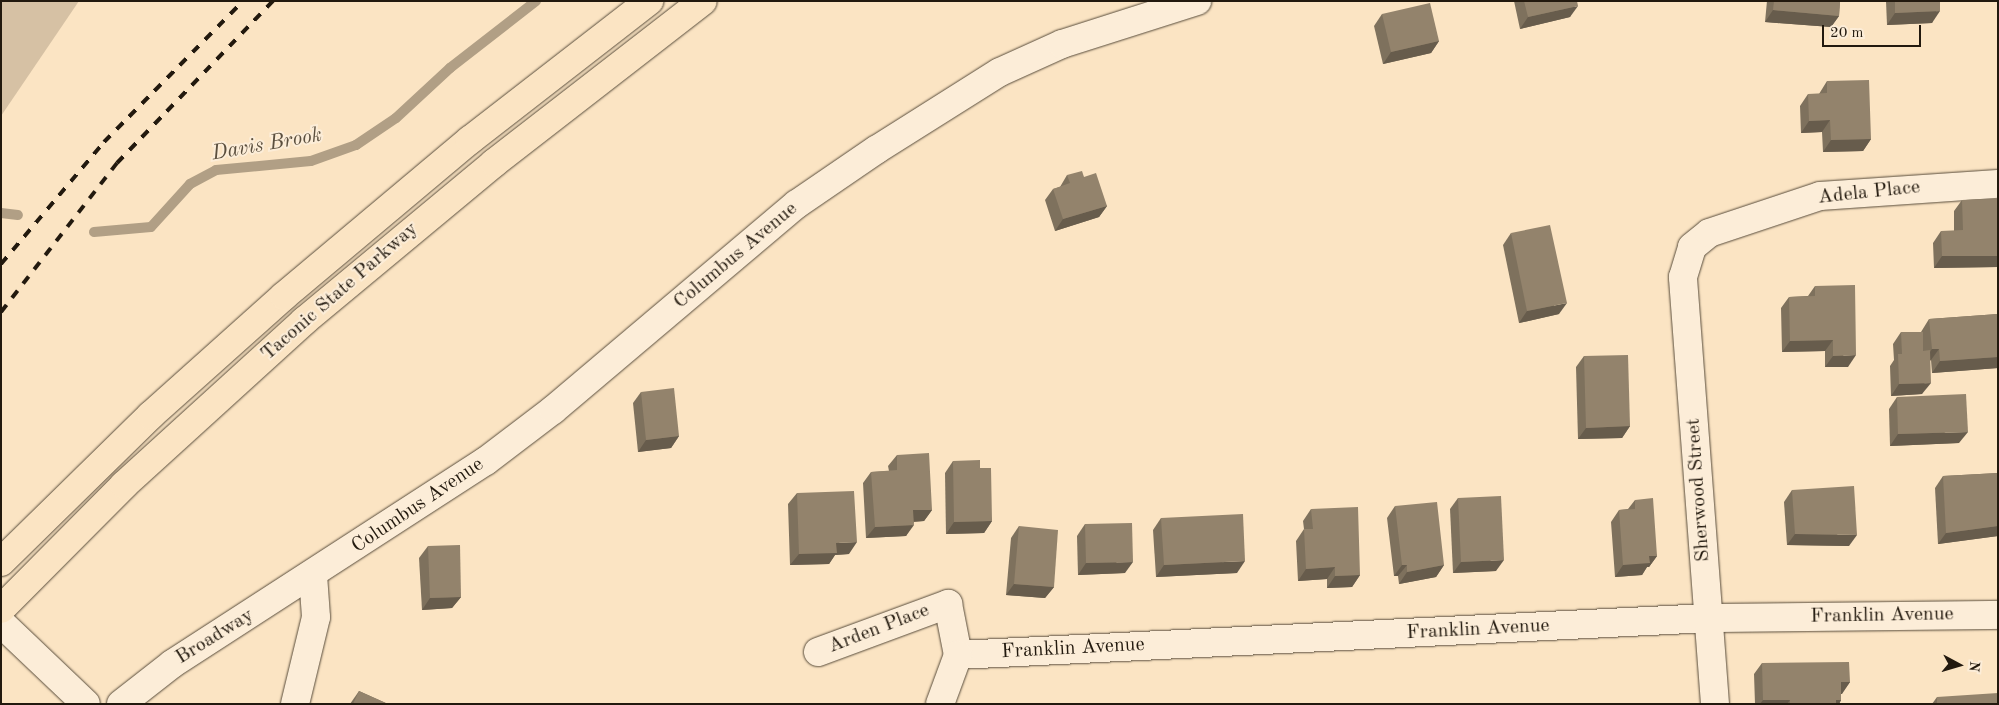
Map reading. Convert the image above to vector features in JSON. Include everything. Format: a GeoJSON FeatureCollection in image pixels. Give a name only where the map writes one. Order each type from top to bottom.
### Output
{"type":"FeatureCollection","features":[{"type":"Feature","properties":{"kind":"highway","name":"Taconic State Parkway"},"geometry":{"type":"LineString","coordinates":[[1,562],[151,415],[284,296],[470,140],[649,1]]}},
{"type":"Feature","properties":{"kind":"highway","name":"Taconic State Parkway"},"geometry":{"type":"LineString","coordinates":[[1,609],[124,485],[304,321],[502,157],[703,1]]}},
{"type":"Feature","properties":{"kind":"street","name":"Columbus Avenue"},"geometry":{"type":"LineString","coordinates":[[313,575],[493,456],[797,204],[876,150],[1000,72],[1062,44],[1197,1]]}},
{"type":"Feature","properties":{"kind":"street","name":"Adela Place"},"geometry":{"type":"LineString","coordinates":[[1684,276],[1692,247],[1709,233],[1820,196],[1998,184]]}},
{"type":"Feature","properties":{"kind":"street","name":"Sherwood Street"},"geometry":{"type":"LineString","coordinates":[[1684,276],[1715,704]]}},
{"type":"Feature","properties":{"kind":"street","name":"Broadway"},"geometry":{"type":"LineString","coordinates":[[121,704],[172,664],[313,575]]}},
{"type":"Feature","properties":{"kind":"street"},"geometry":{"type":"LineString","coordinates":[[295,704],[316,617],[313,575]]}},
{"type":"Feature","properties":{"kind":"street","name":"Arden Place"},"geometry":{"type":"LineString","coordinates":[[818,652],[948,604],[958,654]]}},
{"type":"Feature","properties":{"kind":"street","name":"Franklin Avenue"},"geometry":{"type":"LineString","coordinates":[[958,654],[1708,618],[1998,615]]}},
{"type":"Feature","properties":{"kind":"street"},"geometry":{"type":"LineString","coordinates":[[1,623],[86,704]]}},
{"type":"Feature","properties":{"kind":"street"},"geometry":{"type":"LineString","coordinates":[[940,704],[958,654]]}},
{"type":"Feature","properties":{"kind":"shaded area"},"geometry":{"type":"Polygon","coordinates":[[[1,1],[79,1],[1,116],[1,1]]]}},
{"type":"Feature","properties":{"kind":"building"},"geometry":{"type":"Polygon","coordinates":[[[1524,1],[1577,1],[1578,6],[1528,17],[1524,1]]]}},
{"type":"Feature","properties":{"kind":"building"},"geometry":{"type":"Polygon","coordinates":[[[1774,1],[1840,1],[1839,16],[1773,10],[1774,1]]]}},
{"type":"Feature","properties":{"kind":"building"},"geometry":{"type":"Polygon","coordinates":[[[1895,1],[1940,1],[1940,11],[1895,13],[1895,1]]]}},
{"type":"Feature","properties":{"kind":"building"},"geometry":{"type":"Polygon","coordinates":[[[1430,3],[1439,41],[1391,52],[1382,14],[1430,3]]]}},
{"type":"Feature","properties":{"kind":"building"},"geometry":{"type":"Polygon","coordinates":[[[1869,80],[1871,139],[1831,140],[1830,120],[1809,121],[1808,94],[1827,93],[1827,81],[1869,80]]]}},
{"type":"Feature","properties":{"kind":"building"},"geometry":{"type":"Polygon","coordinates":[[[1082,171],[1084,177],[1096,173],[1107,206],[1063,219],[1053,189],[1070,183],[1067,175],[1082,171]]]}},
{"type":"Feature","properties":{"kind":"building"},"geometry":{"type":"Polygon","coordinates":[[[1998,199],[1998,256],[1942,256],[1941,231],[1963,230],[1962,200],[1998,199]]]}},
{"type":"Feature","properties":{"kind":"building"},"geometry":{"type":"Polygon","coordinates":[[[1550,225],[1567,303],[1527,311],[1511,233],[1550,225]]]}},
{"type":"Feature","properties":{"kind":"building"},"geometry":{"type":"Polygon","coordinates":[[[1855,285],[1856,355],[1833,356],[1833,340],[1790,341],[1789,297],[1815,296],[1815,286],[1855,285]]]}},
{"type":"Feature","properties":{"kind":"building"},"geometry":{"type":"Polygon","coordinates":[[[1998,314],[1998,357],[1940,361],[1939,349],[1932,349],[1929,319],[1998,314]]]}},
{"type":"Feature","properties":{"kind":"building"},"geometry":{"type":"Polygon","coordinates":[[[1901,332],[1923,332],[1923,351],[1930,350],[1931,383],[1899,384],[1898,354],[1902,354],[1901,332]]]}},
{"type":"Feature","properties":{"kind":"building"},"geometry":{"type":"Polygon","coordinates":[[[1628,355],[1630,426],[1586,428],[1584,356],[1628,355]]]}},
{"type":"Feature","properties":{"kind":"building"},"geometry":{"type":"Polygon","coordinates":[[[674,388],[679,436],[646,440],[641,392],[674,388]]]}},
{"type":"Feature","properties":{"kind":"building"},"geometry":{"type":"Polygon","coordinates":[[[1966,394],[1968,432],[1898,434],[1897,397],[1966,394]]]}},
{"type":"Feature","properties":{"kind":"building"},"geometry":{"type":"Polygon","coordinates":[[[929,453],[932,510],[913,510],[914,525],[875,527],[871,472],[897,470],[897,455],[929,453]]]}},
{"type":"Feature","properties":{"kind":"building"},"geometry":{"type":"Polygon","coordinates":[[[980,460],[980,468],[991,468],[992,521],[954,522],[953,461],[980,460]]]}},
{"type":"Feature","properties":{"kind":"building"},"geometry":{"type":"Polygon","coordinates":[[[1998,473],[1998,526],[1946,533],[1943,476],[1998,473]]]}},
{"type":"Feature","properties":{"kind":"building"},"geometry":{"type":"Polygon","coordinates":[[[1854,486],[1857,535],[1795,534],[1792,490],[1854,486]]]}},
{"type":"Feature","properties":{"kind":"building"},"geometry":{"type":"Polygon","coordinates":[[[854,491],[857,542],[836,543],[837,553],[799,554],[797,493],[854,491]]]}},
{"type":"Feature","properties":{"kind":"building"},"geometry":{"type":"Polygon","coordinates":[[[1501,496],[1504,560],[1461,562],[1458,498],[1501,496]]]}},
{"type":"Feature","properties":{"kind":"building"},"geometry":{"type":"Polygon","coordinates":[[[1653,498],[1657,556],[1649,556],[1650,563],[1623,565],[1619,510],[1635,509],[1635,500],[1653,498]]]}},
{"type":"Feature","properties":{"kind":"building"},"geometry":{"type":"Polygon","coordinates":[[[1437,502],[1444,565],[1407,572],[1407,565],[1402,565],[1395,506],[1437,502]]]}},
{"type":"Feature","properties":{"kind":"building"},"geometry":{"type":"Polygon","coordinates":[[[1358,507],[1360,575],[1335,576],[1335,567],[1306,569],[1304,529],[1313,529],[1311,509],[1358,507]]]}},
{"type":"Feature","properties":{"kind":"building"},"geometry":{"type":"Polygon","coordinates":[[[1243,514],[1245,561],[1164,565],[1161,518],[1243,514]]]}},
{"type":"Feature","properties":{"kind":"building"},"geometry":{"type":"Polygon","coordinates":[[[1132,523],[1133,562],[1086,563],[1085,524],[1132,523]]]}},
{"type":"Feature","properties":{"kind":"building"},"geometry":{"type":"Polygon","coordinates":[[[1019,526],[1058,530],[1054,587],[1014,584],[1019,526]]]}},
{"type":"Feature","properties":{"kind":"building"},"geometry":{"type":"Polygon","coordinates":[[[460,545],[461,597],[430,598],[428,546],[460,545]]]}},
{"type":"Feature","properties":{"kind":"building"},"geometry":{"type":"Polygon","coordinates":[[[1849,662],[1850,682],[1841,682],[1841,700],[1836,700],[1836,704],[1790,704],[1790,700],[1763,700],[1762,663],[1849,662]]]}},
{"type":"Feature","properties":{"kind":"building"},"geometry":{"type":"Polygon","coordinates":[[[359,691],[388,704],[353,704],[359,691]]]}},
{"type":"Feature","properties":{"kind":"building"},"geometry":{"type":"Polygon","coordinates":[[[1998,693],[1998,704],[1937,704],[1937,697],[1998,693]]]}},
{"type":"Feature","properties":{"kind":"waterway","name":"Davis Brook"},"geometry":{"type":"LineString","coordinates":[[94,232],[151,227],[190,184],[216,170],[311,161],[356,145],[396,118],[450,68],[536,1]]}},
{"type":"Feature","properties":{"kind":"waterway","name":"Davis Brook"},"geometry":{"type":"LineString","coordinates":[[1,213],[18,215]]}},
{"type":"Feature","properties":{"kind":"railway"},"geometry":{"type":"LineString","coordinates":[[1,264],[104,142],[243,1]]}},
{"type":"Feature","properties":{"kind":"railway"},"geometry":{"type":"LineString","coordinates":[[1,312],[117,163],[273,1]]}}]}
